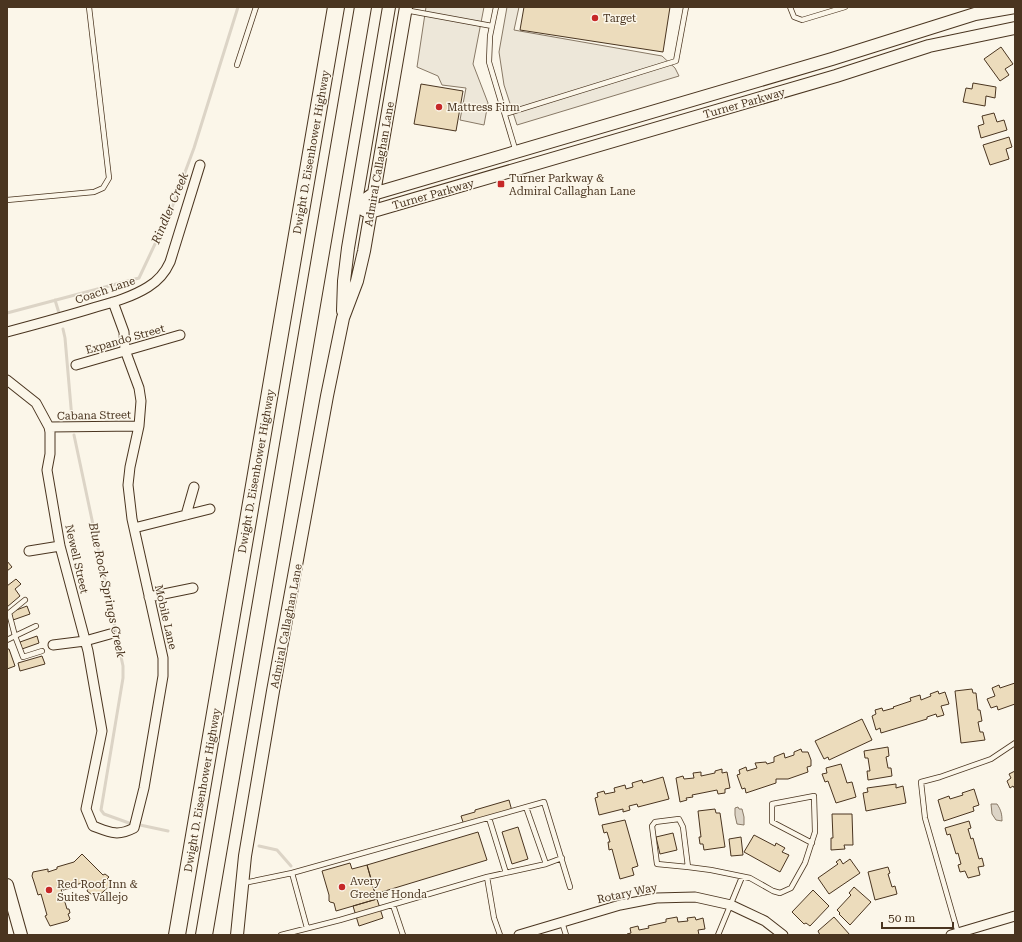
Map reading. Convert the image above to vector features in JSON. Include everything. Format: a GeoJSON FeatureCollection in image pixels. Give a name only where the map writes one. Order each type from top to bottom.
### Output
{"type":"FeatureCollection","features":[{"type":"Feature","properties":{"kind":"highway","name":"Dwight D. Eisenhower Highway"},"geometry":{"type":"LineString","coordinates":[[177,935],[336,7]]}},
{"type":"Feature","properties":{"kind":"highway"},"geometry":{"type":"LineString","coordinates":[[204,935],[363,7]]}},
{"type":"Feature","properties":{"kind":"street","name":"Admiral Callaghan Lane"},"geometry":{"type":"LineString","coordinates":[[237,935],[245,856],[273,691],[327,396],[343,318],[344,281],[389,7]]}},
{"type":"Feature","properties":{"kind":"street","name":"Turner Parkway"},"geometry":{"type":"LineString","coordinates":[[355,207],[373,194],[826,60],[975,14],[1015,8]]}},
{"type":"Feature","properties":{"kind":"street","name":"Admiral Callaghan Lane"},"geometry":{"type":"LineString","coordinates":[[343,318],[352,297],[361,266],[405,9]]}},
{"type":"Feature","properties":{"kind":"street","name":"Turner Parkway"},"geometry":{"type":"LineString","coordinates":[[370,212],[836,76],[929,46],[1015,28]]}},
{"type":"Feature","properties":{"kind":"street","name":"Coach Lane"},"geometry":{"type":"LineString","coordinates":[[7,332],[127,298],[147,288],[161,277],[170,262],[200,165]]}},
{"type":"Feature","properties":{"kind":"street"},"geometry":{"type":"LineString","coordinates":[[355,207],[370,212]]}},
{"type":"Feature","properties":{"kind":"street","name":"Mobile Lane"},"geometry":{"type":"LineString","coordinates":[[97,758],[86,809],[93,826],[112,833],[125,832],[134,828],[144,788],[163,676],[163,658],[134,528],[128,485],[130,467],[139,426],[141,401],[139,388],[125,350],[124,332],[112,302]]}},
{"type":"Feature","properties":{"kind":"street","name":"Expando Street"},"geometry":{"type":"LineString","coordinates":[[76,365],[180,335]]}},
{"type":"Feature","properties":{"kind":"street","name":"Newell Street"},"geometry":{"type":"LineString","coordinates":[[7,380],[36,403],[49,427],[50,454],[47,470],[60,546],[85,641],[102,731],[97,758]]}},
{"type":"Feature","properties":{"kind":"street","name":"Cabana Street"},"geometry":{"type":"LineString","coordinates":[[49,427],[139,426]]}},
{"type":"Feature","properties":{"kind":"street"},"geometry":{"type":"LineString","coordinates":[[186,515],[194,487]]}},
{"type":"Feature","properties":{"kind":"street"},"geometry":{"type":"LineString","coordinates":[[134,528],[210,509]]}},
{"type":"Feature","properties":{"kind":"street"},"geometry":{"type":"LineString","coordinates":[[29,551],[60,546]]}},
{"type":"Feature","properties":{"kind":"street"},"geometry":{"type":"LineString","coordinates":[[149,597],[193,588]]}},
{"type":"Feature","properties":{"kind":"street"},"geometry":{"type":"LineString","coordinates":[[53,645],[85,641],[110,634]]}},
{"type":"Feature","properties":{"kind":"street"},"geometry":{"type":"LineString","coordinates":[[7,885],[21,935]]}},
{"type":"Feature","properties":{"kind":"street","name":"Rotary Way"},"geometry":{"type":"LineString","coordinates":[[519,935],[620,905],[656,898],[695,897],[731,905],[765,921],[783,935]]}},
{"type":"Feature","properties":{"kind":"street"},"geometry":{"type":"LineString","coordinates":[[954,934],[1015,916]]}},
{"type":"Feature","properties":{"kind":"lane"},"geometry":{"type":"LineString","coordinates":[[7,200],[94,192],[103,188],[109,178],[89,7]]}},
{"type":"Feature","properties":{"kind":"lane"},"geometry":{"type":"LineString","coordinates":[[237,65],[256,7]]}},
{"type":"Feature","properties":{"kind":"lane"},"geometry":{"type":"LineString","coordinates":[[496,7],[492,26],[489,62],[516,152]]}},
{"type":"Feature","properties":{"kind":"lane"},"geometry":{"type":"LineString","coordinates":[[505,114],[676,61],[686,7]]}},
{"type":"Feature","properties":{"kind":"lane"},"geometry":{"type":"LineString","coordinates":[[790,7],[794,17],[802,20],[845,7]]}},
{"type":"Feature","properties":{"kind":"lane"},"geometry":{"type":"LineString","coordinates":[[405,9],[492,26]]}},
{"type":"Feature","properties":{"kind":"lane"},"geometry":{"type":"LineString","coordinates":[[25,600],[9,613],[15,636],[23,657],[42,652]]}},
{"type":"Feature","properties":{"kind":"lane"},"geometry":{"type":"LineString","coordinates":[[7,640],[36,626]]}},
{"type":"Feature","properties":{"kind":"lane"},"geometry":{"type":"LineString","coordinates":[[954,934],[925,818],[921,782],[991,759],[1015,743]]}},
{"type":"Feature","properties":{"kind":"lane"},"geometry":{"type":"LineString","coordinates":[[688,867],[683,827],[679,818],[655,822],[652,826],[657,864],[711,870],[750,878],[773,892],[780,893],[791,888],[805,863],[816,832],[814,796],[772,804],[772,822],[812,843]]}},
{"type":"Feature","properties":{"kind":"lane"},"geometry":{"type":"LineString","coordinates":[[242,883],[292,873],[544,802],[570,887]]}},
{"type":"Feature","properties":{"kind":"lane"},"geometry":{"type":"LineString","coordinates":[[526,807],[546,864]]}},
{"type":"Feature","properties":{"kind":"lane"},"geometry":{"type":"LineString","coordinates":[[489,818],[506,873]]}},
{"type":"Feature","properties":{"kind":"lane"},"geometry":{"type":"LineString","coordinates":[[281,935],[393,905],[487,877],[546,864],[562,858]]}},
{"type":"Feature","properties":{"kind":"lane"},"geometry":{"type":"LineString","coordinates":[[292,873],[307,928]]}},
{"type":"Feature","properties":{"kind":"lane"},"geometry":{"type":"LineString","coordinates":[[487,877],[494,918],[500,935]]}},
{"type":"Feature","properties":{"kind":"lane"},"geometry":{"type":"LineString","coordinates":[[718,935],[742,877]]}},
{"type":"Feature","properties":{"kind":"lane"},"geometry":{"type":"LineString","coordinates":[[393,905],[403,935]]}},
{"type":"Feature","properties":{"kind":"lane"},"geometry":{"type":"LineString","coordinates":[[562,922],[566,935]]}},
{"type":"Feature","properties":{"kind":"shaded area"},"geometry":{"type":"Polygon","coordinates":[[[426,7],[484,7],[473,64],[488,103],[484,125],[460,120],[466,88],[442,85],[438,76],[417,67],[426,7]]]}},
{"type":"Feature","properties":{"kind":"shaded area"},"geometry":{"type":"Polygon","coordinates":[[[507,7],[519,7],[514,30],[662,56],[675,68],[679,76],[517,125],[504,85],[499,52],[507,7]]]}},
{"type":"Feature","properties":{"kind":"shaded area"},"geometry":{"type":"Polygon","coordinates":[[[991,804],[997,804],[1001,812],[1002,821],[996,820],[992,814],[991,804]]]}},
{"type":"Feature","properties":{"kind":"shaded area"},"geometry":{"type":"Polygon","coordinates":[[[738,807],[739,809],[742,809],[744,825],[737,824],[735,808],[738,807]]]}},
{"type":"Feature","properties":{"kind":"building","name":"Target"},"geometry":{"type":"Polygon","coordinates":[[[524,7],[670,7],[663,52],[520,30],[524,7]]]}},
{"type":"Feature","properties":{"kind":"building"},"geometry":{"type":"Polygon","coordinates":[[[1001,47],[1013,64],[1005,69],[1009,75],[1000,81],[984,59],[1001,47]]]}},
{"type":"Feature","properties":{"kind":"building"},"geometry":{"type":"Polygon","coordinates":[[[973,83],[996,87],[995,98],[986,96],[985,106],[963,102],[966,88],[972,89],[973,83]]]}},
{"type":"Feature","properties":{"kind":"building"},"geometry":{"type":"Polygon","coordinates":[[[421,84],[463,91],[456,131],[414,124],[421,84]]]}},
{"type":"Feature","properties":{"kind":"building"},"geometry":{"type":"Polygon","coordinates":[[[994,113],[997,122],[1004,120],[1007,130],[981,138],[978,126],[984,124],[982,116],[994,113]]]}},
{"type":"Feature","properties":{"kind":"building"},"geometry":{"type":"Polygon","coordinates":[[[1009,137],[1012,147],[1006,149],[1009,159],[990,165],[983,145],[1009,137]]]}},
{"type":"Feature","properties":{"kind":"building"},"geometry":{"type":"Polygon","coordinates":[[[7,561],[12,567],[7,571],[7,561]]]}},
{"type":"Feature","properties":{"kind":"building"},"geometry":{"type":"Polygon","coordinates":[[[16,579],[21,584],[15,589],[20,596],[7,607],[7,586],[16,579]]]}},
{"type":"Feature","properties":{"kind":"building"},"geometry":{"type":"Polygon","coordinates":[[[27,606],[30,614],[13,620],[11,612],[27,606]]]}},
{"type":"Feature","properties":{"kind":"building"},"geometry":{"type":"Polygon","coordinates":[[[37,636],[39,643],[22,649],[20,642],[37,636]]]}},
{"type":"Feature","properties":{"kind":"building"},"geometry":{"type":"Polygon","coordinates":[[[7,649],[9,649],[15,666],[7,669],[7,649]]]}},
{"type":"Feature","properties":{"kind":"building"},"geometry":{"type":"Polygon","coordinates":[[[42,656],[45,664],[20,671],[18,663],[42,656]]]}},
{"type":"Feature","properties":{"kind":"building"},"geometry":{"type":"Polygon","coordinates":[[[1015,683],[1015,704],[998,710],[997,706],[991,708],[987,699],[995,696],[992,688],[999,685],[1000,688],[1015,683]]]}},
{"type":"Feature","properties":{"kind":"building"},"geometry":{"type":"Polygon","coordinates":[[[972,689],[973,693],[976,693],[978,710],[980,710],[982,721],[978,722],[980,732],[983,732],[985,740],[961,743],[955,691],[972,689]]]}},
{"type":"Feature","properties":{"kind":"building"},"geometry":{"type":"Polygon","coordinates":[[[938,691],[939,694],[945,692],[949,704],[941,706],[944,715],[937,717],[936,714],[927,717],[927,719],[881,733],[880,728],[876,730],[872,716],[876,714],[875,710],[882,708],[883,711],[894,708],[893,707],[911,701],[910,698],[920,695],[921,700],[938,691]]]}},
{"type":"Feature","properties":{"kind":"building"},"geometry":{"type":"Polygon","coordinates":[[[862,719],[872,740],[829,760],[828,757],[824,759],[815,741],[862,719]]]}},
{"type":"Feature","properties":{"kind":"building"},"geometry":{"type":"Polygon","coordinates":[[[888,747],[889,756],[886,757],[888,768],[891,768],[892,776],[868,780],[867,771],[870,771],[868,758],[865,758],[864,751],[888,747]]]}},
{"type":"Feature","properties":{"kind":"building"},"geometry":{"type":"Polygon","coordinates":[[[801,749],[802,752],[808,752],[811,760],[811,766],[807,767],[808,772],[788,779],[776,779],[776,783],[746,793],[745,788],[742,789],[737,775],[740,774],[739,770],[746,767],[747,771],[757,768],[755,763],[766,762],[767,764],[774,762],[774,757],[784,753],[785,758],[794,755],[794,752],[801,749]]]}},
{"type":"Feature","properties":{"kind":"building"},"geometry":{"type":"Polygon","coordinates":[[[841,764],[847,783],[852,782],[856,797],[836,803],[828,781],[825,782],[822,774],[827,773],[826,768],[841,764]]]}},
{"type":"Feature","properties":{"kind":"building"},"geometry":{"type":"Polygon","coordinates":[[[722,769],[722,773],[727,772],[730,788],[725,789],[725,793],[718,794],[717,790],[692,795],[693,797],[686,798],[687,800],[680,802],[676,778],[683,776],[684,779],[694,778],[693,773],[701,772],[701,776],[715,773],[715,771],[722,769]]]}},
{"type":"Feature","properties":{"kind":"building"},"geometry":{"type":"Polygon","coordinates":[[[1015,771],[1015,789],[1013,786],[1010,788],[1007,781],[1011,778],[1009,774],[1015,771]]]}},
{"type":"Feature","properties":{"kind":"building"},"geometry":{"type":"Polygon","coordinates":[[[663,777],[669,799],[638,807],[637,804],[629,806],[630,810],[623,812],[623,809],[599,815],[595,798],[598,797],[597,793],[604,791],[605,794],[615,792],[614,788],[625,785],[626,789],[633,787],[632,783],[642,780],[643,783],[663,777]]]}},
{"type":"Feature","properties":{"kind":"building"},"geometry":{"type":"Polygon","coordinates":[[[896,784],[896,788],[903,786],[906,803],[866,811],[863,793],[868,792],[867,788],[896,784]]]}},
{"type":"Feature","properties":{"kind":"building"},"geometry":{"type":"Polygon","coordinates":[[[974,789],[979,805],[973,807],[974,811],[944,821],[938,800],[949,796],[950,799],[963,795],[962,793],[974,789]]]}},
{"type":"Feature","properties":{"kind":"building"},"geometry":{"type":"Polygon","coordinates":[[[509,800],[512,811],[464,825],[461,816],[475,812],[475,810],[509,800]]]}},
{"type":"Feature","properties":{"kind":"building"},"geometry":{"type":"Polygon","coordinates":[[[715,809],[716,813],[720,813],[725,847],[704,850],[703,844],[700,844],[699,837],[701,837],[698,811],[715,809]]]}},
{"type":"Feature","properties":{"kind":"building"},"geometry":{"type":"Polygon","coordinates":[[[832,814],[852,814],[853,845],[844,845],[845,849],[831,850],[831,838],[833,838],[832,814]]]}},
{"type":"Feature","properties":{"kind":"building"},"geometry":{"type":"Polygon","coordinates":[[[625,820],[638,866],[632,868],[634,875],[620,879],[612,849],[609,850],[608,842],[610,842],[607,832],[604,833],[602,825],[625,820]]]}},
{"type":"Feature","properties":{"kind":"building"},"geometry":{"type":"Polygon","coordinates":[[[969,821],[971,828],[968,829],[971,839],[973,838],[979,859],[982,858],[984,866],[978,867],[980,875],[968,878],[965,871],[960,872],[958,865],[961,864],[958,853],[956,854],[950,834],[947,835],[945,828],[969,821]]]}},
{"type":"Feature","properties":{"kind":"building"},"geometry":{"type":"Polygon","coordinates":[[[518,827],[528,859],[512,864],[502,832],[518,827]]]}},
{"type":"Feature","properties":{"kind":"building"},"geometry":{"type":"Polygon","coordinates":[[[478,832],[487,860],[375,894],[367,865],[478,832]]]}},
{"type":"Feature","properties":{"kind":"building"},"geometry":{"type":"Polygon","coordinates":[[[673,833],[677,850],[660,854],[656,837],[673,833]]]}},
{"type":"Feature","properties":{"kind":"building"},"geometry":{"type":"Polygon","coordinates":[[[754,835],[775,846],[776,843],[785,848],[782,852],[789,855],[780,872],[744,852],[754,835]]]}},
{"type":"Feature","properties":{"kind":"building"},"geometry":{"type":"Polygon","coordinates":[[[741,837],[743,855],[731,856],[729,839],[741,837]]]}},
{"type":"Feature","properties":{"kind":"building","name":"Red Roof Inn & Suites Vallejo"},"geometry":{"type":"Polygon","coordinates":[[[82,854],[103,875],[105,874],[109,877],[107,879],[112,884],[96,898],[87,891],[88,889],[82,883],[75,885],[76,887],[63,890],[61,889],[67,909],[69,909],[70,913],[68,914],[70,919],[68,921],[50,926],[45,916],[47,915],[41,894],[38,895],[32,876],[33,872],[48,869],[48,872],[57,869],[57,867],[74,862],[82,854]]]}},
{"type":"Feature","properties":{"kind":"building"},"geometry":{"type":"Polygon","coordinates":[[[840,859],[843,864],[850,859],[860,873],[829,894],[818,878],[838,864],[836,862],[840,859]]]}},
{"type":"Feature","properties":{"kind":"building"},"geometry":{"type":"Polygon","coordinates":[[[350,863],[352,869],[367,865],[377,899],[336,911],[334,903],[329,901],[329,895],[322,871],[350,863]]]}},
{"type":"Feature","properties":{"kind":"building"},"geometry":{"type":"Polygon","coordinates":[[[888,867],[890,873],[888,874],[892,887],[895,886],[897,894],[875,900],[868,872],[888,867]]]}},
{"type":"Feature","properties":{"kind":"building"},"geometry":{"type":"Polygon","coordinates":[[[854,887],[871,902],[850,925],[837,910],[851,895],[849,893],[854,887]]]}},
{"type":"Feature","properties":{"kind":"building"},"geometry":{"type":"Polygon","coordinates":[[[813,890],[829,906],[810,926],[806,923],[804,924],[792,912],[813,890]]]}},
{"type":"Feature","properties":{"kind":"building"},"geometry":{"type":"Polygon","coordinates":[[[377,899],[383,918],[359,926],[353,906],[377,899]]]}},
{"type":"Feature","properties":{"kind":"building"},"geometry":{"type":"Polygon","coordinates":[[[677,917],[678,922],[688,921],[687,918],[695,917],[696,920],[703,918],[705,929],[698,930],[699,935],[627,935],[631,933],[630,928],[638,926],[639,930],[649,928],[648,926],[666,922],[666,919],[677,917]]]}},
{"type":"Feature","properties":{"kind":"building"},"geometry":{"type":"Polygon","coordinates":[[[834,917],[850,935],[820,935],[818,931],[834,917]]]}},
{"type":"Feature","properties":{"kind":"waterway","name":"Rindler Creek"},"geometry":{"type":"LineString","coordinates":[[7,313],[139,278],[171,210],[194,148],[238,7]]}},
{"type":"Feature","properties":{"kind":"waterway"},"geometry":{"type":"LineString","coordinates":[[55,300],[59,313]]}},
{"type":"Feature","properties":{"kind":"waterway"},"geometry":{"type":"LineString","coordinates":[[63,329],[72,419]]}},
{"type":"Feature","properties":{"kind":"waterway","name":"Blue Rock Springs Creek"},"geometry":{"type":"LineString","coordinates":[[74,435],[123,666],[123,678],[101,810],[104,814],[129,823]]}},
{"type":"Feature","properties":{"kind":"waterway"},"geometry":{"type":"LineString","coordinates":[[140,825],[168,831]]}},
{"type":"Feature","properties":{"kind":"waterway"},"geometry":{"type":"LineString","coordinates":[[259,846],[277,850],[291,866]]}},
{"type":"Feature","properties":{"kind":"place","name":"Target"},"geometry":{"type":"Point","coordinates":[595,18]}},
{"type":"Feature","properties":{"kind":"place","name":"Mattress Firm"},"geometry":{"type":"Point","coordinates":[439,107]}},
{"type":"Feature","properties":{"kind":"place","name":"Turner Parkway & Admiral Callaghan Lane"},"geometry":{"type":"Point","coordinates":[501,184]}},
{"type":"Feature","properties":{"kind":"place","name":"Avery Greene Honda"},"geometry":{"type":"Point","coordinates":[342,887]}},
{"type":"Feature","properties":{"kind":"place","name":"Red Roof Inn & Suites Vallejo"},"geometry":{"type":"Point","coordinates":[49,890]}}]}
